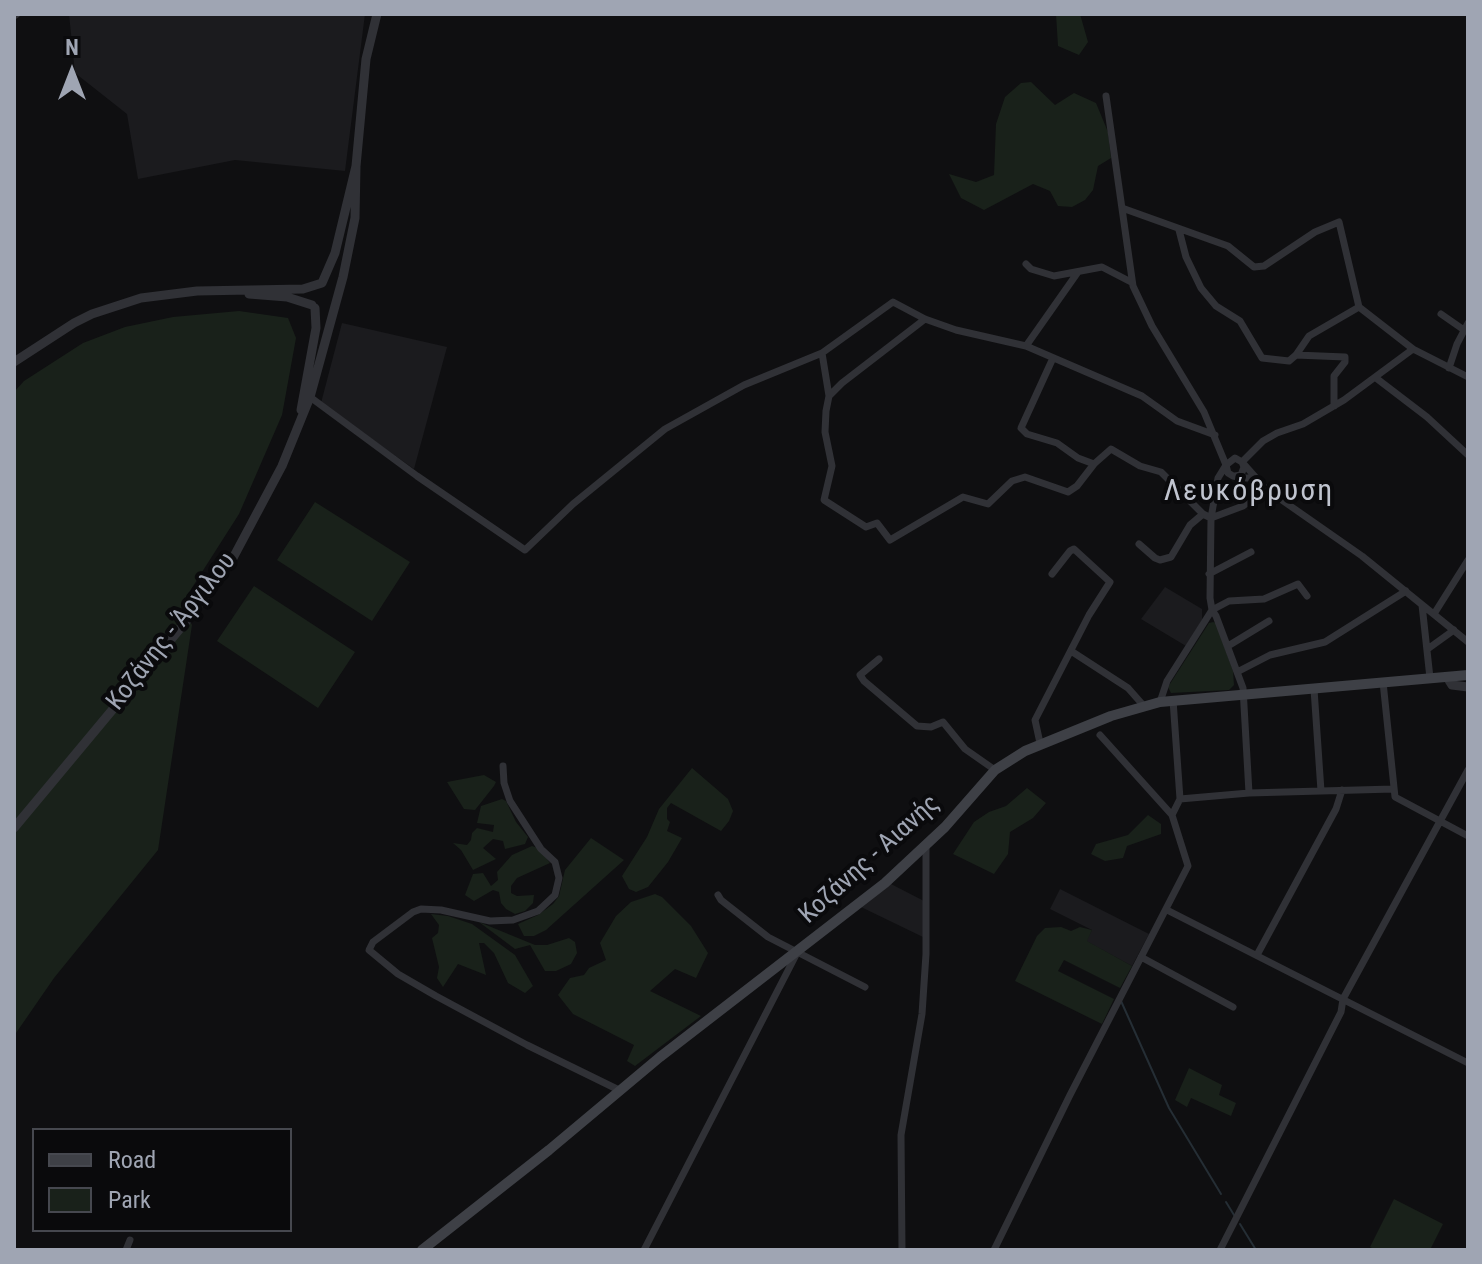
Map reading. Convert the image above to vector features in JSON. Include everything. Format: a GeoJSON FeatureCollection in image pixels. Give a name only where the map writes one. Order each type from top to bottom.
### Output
{"type":"FeatureCollection","features":[{"type":"Feature","properties":{"kind":"main road","name":"Κοζάνης - Αιανής"},"geometry":{"type":"LineString","coordinates":[[422,1250],[667,1052],[797,953],[926,846],[995,770],[1040,743],[1143,705],[1160,702],[1468,675]]}},
{"type":"Feature","properties":{"kind":"street","name":"Κοζάνης - Άργιλου"},"geometry":{"type":"LineString","coordinates":[[14,828],[188,619],[233,558],[282,466],[310,397],[343,277],[355,218],[356,166],[366,59],[377,14]]}},
{"type":"Feature","properties":{"kind":"street"},"geometry":{"type":"LineString","coordinates":[[1106,96],[1131,282],[1152,326],[1215,435],[1228,473],[1234,476]]}},
{"type":"Feature","properties":{"kind":"street","name":"Κοζάνης - Άργιλου"},"geometry":{"type":"LineString","coordinates":[[300,417],[316,328],[310,294],[319,284],[335,253],[356,166]]}},
{"type":"Feature","properties":{"kind":"street"},"geometry":{"type":"LineString","coordinates":[[1122,208],[1228,246],[1250,266],[1259,267],[1315,232],[1339,222],[1359,307],[1413,349],[1468,377]]}},
{"type":"Feature","properties":{"kind":"street"},"geometry":{"type":"LineString","coordinates":[[1179,230],[1186,257],[1201,288],[1216,306],[1240,321],[1262,358],[1289,361],[1309,336],[1359,307]]}},
{"type":"Feature","properties":{"kind":"street"},"geometry":{"type":"LineString","coordinates":[[1026,264],[1046,275],[1065,275],[1102,267],[1131,282]]}},
{"type":"Feature","properties":{"kind":"street"},"geometry":{"type":"LineString","coordinates":[[1026,346],[1078,272]]}},
{"type":"Feature","properties":{"kind":"street"},"geometry":{"type":"LineString","coordinates":[[14,362],[60,330],[92,314],[122,303],[177,292],[230,290],[303,289],[319,284],[332,286],[336,300],[327,309],[287,297],[230,290]]}},
{"type":"Feature","properties":{"kind":"street"},"geometry":{"type":"LineString","coordinates":[[310,397],[525,550],[573,504],[665,429],[744,385],[822,353],[893,302],[925,319],[956,330],[1026,346],[1142,396],[1177,421],[1215,435]]}},
{"type":"Feature","properties":{"kind":"street"},"geometry":{"type":"LineString","coordinates":[[1441,314],[1466,326],[1449,368]]}},
{"type":"Feature","properties":{"kind":"street"},"geometry":{"type":"LineString","coordinates":[[829,396],[925,319]]}},
{"type":"Feature","properties":{"kind":"street"},"geometry":{"type":"LineString","coordinates":[[1249,793],[1244,695],[1239,671],[1212,610],[1207,516],[1221,473],[1232,459],[1240,460],[1263,441],[1303,424],[1334,406],[1413,349]]}},
{"type":"Feature","properties":{"kind":"street"},"geometry":{"type":"LineString","coordinates":[[822,353],[829,396],[825,422],[832,466],[824,500],[866,527],[877,523],[890,540],[963,497],[988,504],[1012,481],[1025,477],[1068,492],[1109,449],[1140,466],[1161,472],[1207,516]]}},
{"type":"Feature","properties":{"kind":"street"},"geometry":{"type":"LineString","coordinates":[[1296,355],[1345,357],[1345,362],[1334,376],[1334,406]]}},
{"type":"Feature","properties":{"kind":"street"},"geometry":{"type":"LineString","coordinates":[[1053,358],[1021,428],[1027,434],[1057,443],[1078,458],[1094,464]]}},
{"type":"Feature","properties":{"kind":"street"},"geometry":{"type":"LineString","coordinates":[[1376,378],[1427,417],[1468,455]]}},
{"type":"Feature","properties":{"kind":"street"},"geometry":{"type":"LineString","coordinates":[[1220,446],[1240,460],[1266,489],[1362,556],[1468,642]]}},
{"type":"Feature","properties":{"kind":"street"},"geometry":{"type":"LineString","coordinates":[[1234,476],[1244,470],[1240,460]]}},
{"type":"Feature","properties":{"kind":"street"},"geometry":{"type":"LineString","coordinates":[[1221,473],[1255,478]]}},
{"type":"Feature","properties":{"kind":"street"},"geometry":{"type":"LineString","coordinates":[[1139,544],[1155,558],[1171,557],[1190,525],[1207,516],[1243,506],[1266,489]]}},
{"type":"Feature","properties":{"kind":"street"},"geometry":{"type":"LineString","coordinates":[[1040,743],[1035,720],[1110,582],[1074,549],[1052,574]]}},
{"type":"Feature","properties":{"kind":"street"},"geometry":{"type":"LineString","coordinates":[[1209,574],[1251,552]]}},
{"type":"Feature","properties":{"kind":"street"},"geometry":{"type":"LineString","coordinates":[[1434,614],[1468,560]]}},
{"type":"Feature","properties":{"kind":"street"},"geometry":{"type":"LineString","coordinates":[[1160,702],[1167,681],[1212,610],[1229,601],[1264,599],[1298,584],[1307,596]]}},
{"type":"Feature","properties":{"kind":"street"},"geometry":{"type":"LineString","coordinates":[[1239,671],[1270,655],[1325,642],[1406,591]]}},
{"type":"Feature","properties":{"kind":"street"},"geometry":{"type":"LineString","coordinates":[[1422,605],[1430,678]]}},
{"type":"Feature","properties":{"kind":"street"},"geometry":{"type":"LineString","coordinates":[[1228,646],[1269,621]]}},
{"type":"Feature","properties":{"kind":"street"},"geometry":{"type":"LineString","coordinates":[[1429,648],[1454,630]]}},
{"type":"Feature","properties":{"kind":"street"},"geometry":{"type":"LineString","coordinates":[[1071,651],[1128,688],[1143,705]]}},
{"type":"Feature","properties":{"kind":"street"},"geometry":{"type":"LineString","coordinates":[[879,659],[860,675],[864,681],[917,726],[931,727],[943,722],[965,749],[995,770]]}},
{"type":"Feature","properties":{"kind":"street"},"geometry":{"type":"LineString","coordinates":[[1447,677],[1452,685],[1466,689]]}},
{"type":"Feature","properties":{"kind":"street"},"geometry":{"type":"LineString","coordinates":[[1383,682],[1395,797],[1468,836]]}},
{"type":"Feature","properties":{"kind":"street"},"geometry":{"type":"LineString","coordinates":[[1314,689],[1321,791]]}},
{"type":"Feature","properties":{"kind":"street"},"geometry":{"type":"LineString","coordinates":[[1172,815],[1180,799],[1173,700]]}},
{"type":"Feature","properties":{"kind":"street"},"geometry":{"type":"LineString","coordinates":[[994,1250],[1188,866],[1172,815],[1100,735]]}},
{"type":"Feature","properties":{"kind":"street"},"geometry":{"type":"LineString","coordinates":[[503,766],[510,801],[541,849],[555,862],[559,878],[555,895],[538,911],[513,920],[490,921],[421,909],[373,942],[369,950],[398,974],[436,996],[621,1091]]}},
{"type":"Feature","properties":{"kind":"street"},"geometry":{"type":"LineString","coordinates":[[1220,1250],[1341,1012],[1343,999],[1468,770]]}},
{"type":"Feature","properties":{"kind":"street"},"geometry":{"type":"LineString","coordinates":[[1180,799],[1249,793],[1393,789]]}},
{"type":"Feature","properties":{"kind":"street"},"geometry":{"type":"LineString","coordinates":[[1257,955],[1336,809],[1342,790]]}},
{"type":"Feature","properties":{"kind":"street"},"geometry":{"type":"LineString","coordinates":[[902,1250],[901,1135],[922,1014],[926,954],[926,846]]}},
{"type":"Feature","properties":{"kind":"street"},"geometry":{"type":"LineString","coordinates":[[718,895],[750,925],[865,987]]}},
{"type":"Feature","properties":{"kind":"street"},"geometry":{"type":"LineString","coordinates":[[1167,910],[1468,1063]]}},
{"type":"Feature","properties":{"kind":"street"},"geometry":{"type":"LineString","coordinates":[[644,1250],[797,953]]}},
{"type":"Feature","properties":{"kind":"street"},"geometry":{"type":"LineString","coordinates":[[1141,957],[1233,1007]]}},
{"type":"Feature","properties":{"kind":"street"},"geometry":{"type":"LineString","coordinates":[[126,1250],[130,1240]]}},
{"type":"Feature","properties":{"kind":"shaded area"},"geometry":{"type":"Polygon","coordinates":[[[69,14],[365,14],[345,171],[235,160],[138,179],[127,114],[75,73],[69,14]]]}},
{"type":"Feature","properties":{"kind":"shaded area"},"geometry":{"type":"Polygon","coordinates":[[[342,323],[447,347],[414,469],[321,403],[342,323]]]}},
{"type":"Feature","properties":{"kind":"shaded area"},"geometry":{"type":"Polygon","coordinates":[[[1165,587],[1202,609],[1202,620],[1186,646],[1141,619],[1165,587]]]}},
{"type":"Feature","properties":{"kind":"shaded area"},"geometry":{"type":"Polygon","coordinates":[[[891,884],[924,901],[923,937],[861,907],[891,884]]]}},
{"type":"Feature","properties":{"kind":"shaded area"},"geometry":{"type":"Polygon","coordinates":[[[1060,889],[1149,934],[1132,966],[1086,941],[1092,930],[1050,909],[1060,889]]]}},
{"type":"Feature","properties":{"kind":"green space"},"geometry":{"type":"Polygon","coordinates":[[[1056,14],[1080,14],[1088,42],[1079,55],[1058,46],[1056,14]]]}},
{"type":"Feature","properties":{"kind":"green space"},"geometry":{"type":"Polygon","coordinates":[[[1031,82],[1055,105],[1074,93],[1096,103],[1108,132],[1111,158],[1098,166],[1093,190],[1085,200],[1072,207],[1058,206],[1050,191],[1033,184],[984,210],[961,198],[949,174],[976,182],[994,175],[996,124],[1005,97],[1021,83],[1031,82]]]}},
{"type":"Feature","properties":{"kind":"green space"},"geometry":{"type":"Polygon","coordinates":[[[239,311],[288,318],[296,338],[282,415],[239,514],[181,605],[192,625],[158,850],[54,978],[14,1036],[14,392],[24,381],[83,343],[125,327],[173,317],[239,311]]]}},
{"type":"Feature","properties":{"kind":"green space"},"geometry":{"type":"Polygon","coordinates":[[[315,502],[410,562],[372,621],[277,560],[315,502]]]}},
{"type":"Feature","properties":{"kind":"green space"},"geometry":{"type":"Polygon","coordinates":[[[254,586],[355,652],[318,708],[217,641],[254,586]]]}},
{"type":"Feature","properties":{"kind":"green space"},"geometry":{"type":"Polygon","coordinates":[[[1213,622],[1233,671],[1234,685],[1229,690],[1171,693],[1168,687],[1209,623],[1213,622]]]}},
{"type":"Feature","properties":{"kind":"green space"},"geometry":{"type":"Polygon","coordinates":[[[692,768],[728,799],[733,811],[729,821],[721,831],[671,803],[667,808],[670,822],[667,831],[682,838],[648,887],[636,892],[629,889],[622,876],[647,837],[659,809],[692,768]]]}},
{"type":"Feature","properties":{"kind":"green space"},"geometry":{"type":"Polygon","coordinates":[[[484,775],[496,782],[494,786],[475,810],[464,809],[447,782],[484,775]]]}},
{"type":"Feature","properties":{"kind":"green space"},"geometry":{"type":"Polygon","coordinates":[[[1027,788],[1046,803],[1033,818],[1010,832],[1008,854],[994,874],[953,854],[974,822],[1006,806],[1027,788]]]}},
{"type":"Feature","properties":{"kind":"green space"},"geometry":{"type":"Polygon","coordinates":[[[502,799],[528,837],[525,844],[505,849],[503,841],[493,839],[483,848],[496,859],[473,870],[453,843],[467,845],[477,828],[493,832],[494,825],[477,823],[481,806],[502,799]]]}},
{"type":"Feature","properties":{"kind":"green space"},"geometry":{"type":"Polygon","coordinates":[[[1148,815],[1161,824],[1161,834],[1127,846],[1123,858],[1105,861],[1091,854],[1096,844],[1128,835],[1148,815]]]}},
{"type":"Feature","properties":{"kind":"green space"},"geometry":{"type":"Polygon","coordinates":[[[591,838],[624,860],[546,930],[534,936],[524,936],[518,924],[553,904],[559,896],[565,870],[591,838]]]}},
{"type":"Feature","properties":{"kind":"green space"},"geometry":{"type":"Polygon","coordinates":[[[532,846],[538,848],[550,863],[517,878],[511,886],[511,893],[517,896],[534,895],[533,903],[525,911],[515,914],[506,909],[499,892],[493,890],[474,901],[465,895],[473,874],[483,873],[491,886],[498,880],[497,872],[512,855],[532,846]]]}},
{"type":"Feature","properties":{"kind":"green space"},"geometry":{"type":"Polygon","coordinates":[[[655,894],[662,897],[691,926],[708,953],[696,978],[675,969],[650,991],[701,1016],[635,1066],[627,1061],[634,1045],[573,1014],[558,995],[570,978],[584,975],[589,968],[606,960],[600,943],[616,916],[631,902],[655,894]]]}},
{"type":"Feature","properties":{"kind":"green space"},"geometry":{"type":"Polygon","coordinates":[[[431,914],[472,924],[515,955],[533,986],[525,993],[508,983],[494,953],[484,943],[479,943],[486,975],[458,964],[443,987],[437,978],[439,967],[432,938],[438,933],[439,925],[431,914]]]}},
{"type":"Feature","properties":{"kind":"green space"},"geometry":{"type":"Polygon","coordinates":[[[479,922],[535,945],[547,945],[569,938],[575,942],[577,953],[571,964],[556,971],[545,971],[530,945],[515,949],[479,922]]]}},
{"type":"Feature","properties":{"kind":"green space"},"geometry":{"type":"Polygon","coordinates":[[[1061,927],[1071,931],[1080,927],[1092,930],[1087,941],[1132,966],[1120,988],[1064,960],[1058,971],[1114,999],[1102,1024],[1015,981],[1037,936],[1045,928],[1061,927]]]}},
{"type":"Feature","properties":{"kind":"green space"},"geometry":{"type":"Polygon","coordinates":[[[1189,1068],[1222,1085],[1219,1095],[1236,1103],[1231,1116],[1191,1098],[1187,1107],[1175,1100],[1189,1068]]]}},
{"type":"Feature","properties":{"kind":"green space"},"geometry":{"type":"Polygon","coordinates":[[[1394,1199],[1443,1224],[1430,1250],[1375,1250],[1370,1247],[1394,1199]]]}},
{"type":"Feature","properties":{"kind":"waterway"},"geometry":{"type":"LineString","coordinates":[[1121,1001],[1169,1108],[1221,1194]]}},
{"type":"Feature","properties":{"kind":"waterway"},"geometry":{"type":"LineString","coordinates":[[1226,1202],[1234,1215]]}},
{"type":"Feature","properties":{"kind":"waterway"},"geometry":{"type":"LineString","coordinates":[[1240,1224],[1256,1250]]}},
{"type":"Feature","properties":{"kind":"district","name":"Λευκόβρυση"},"geometry":{"type":"Point","coordinates":[1249,492]}}]}
